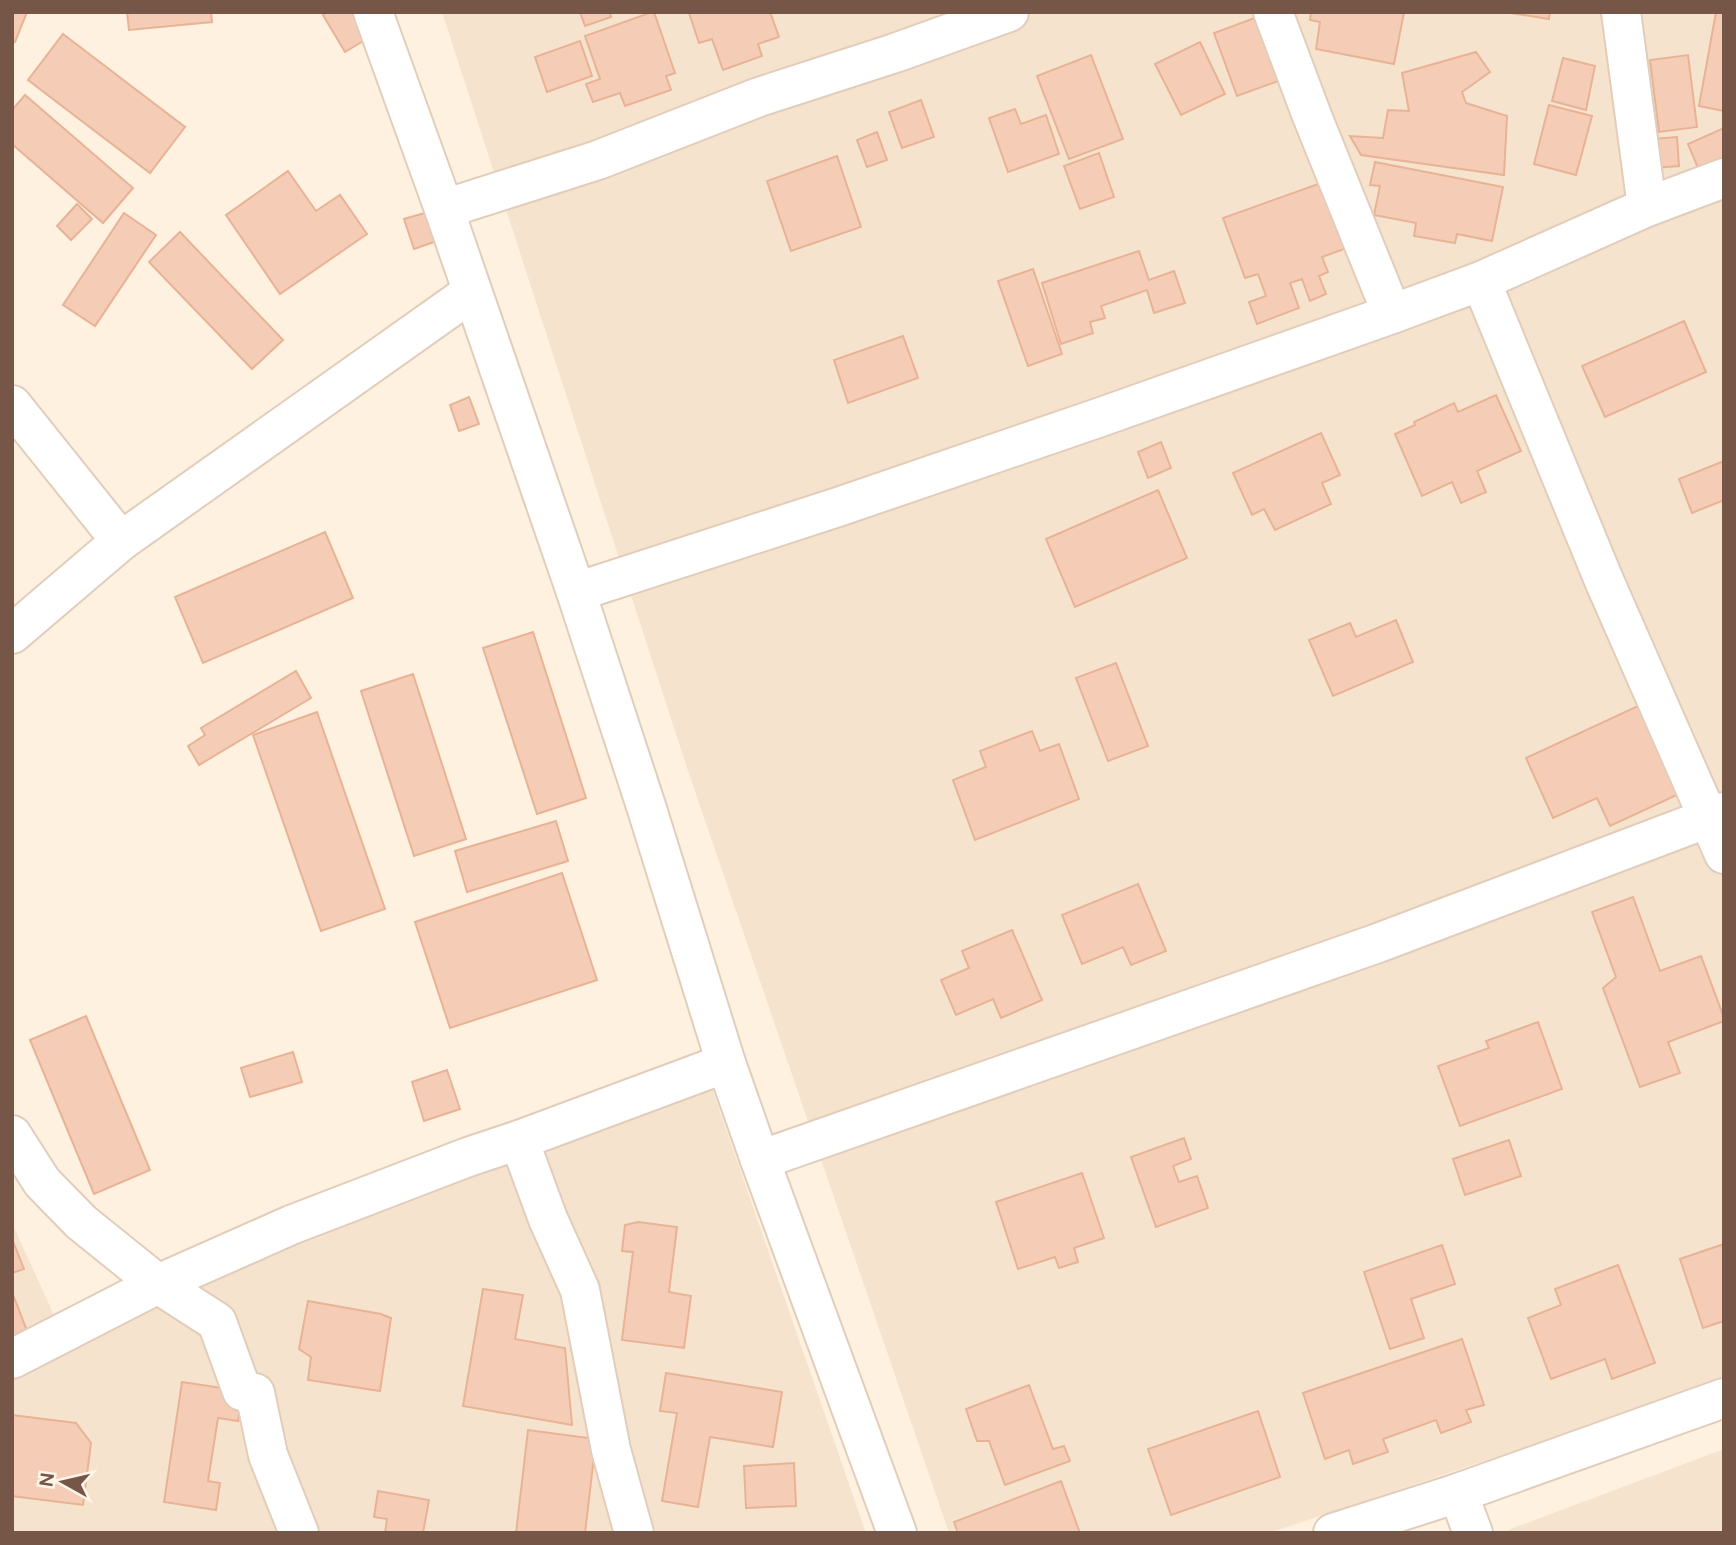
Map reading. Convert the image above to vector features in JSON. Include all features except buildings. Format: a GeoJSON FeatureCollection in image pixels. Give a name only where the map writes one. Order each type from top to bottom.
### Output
{"type":"FeatureCollection","features":[{"type":"Feature","properties":{"kind":"street"},"geometry":{"type":"LineString","coordinates":[[373,12],[576,592],[726,1063],[897,1533]]}},
{"type":"Feature","properties":{"kind":"street"},"geometry":{"type":"LineString","coordinates":[[444,209],[598,160],[759,97],[895,53],[1009,12]]}},
{"type":"Feature","properties":{"kind":"street"},"geometry":{"type":"LineString","coordinates":[[1273,12],[1392,314]]}},
{"type":"Feature","properties":{"kind":"street"},"geometry":{"type":"LineString","coordinates":[[1621,12],[1647,207]]}},
{"type":"Feature","properties":{"kind":"street"},"geometry":{"type":"LineString","coordinates":[[576,592],[851,503],[1392,314],[1480,282],[1647,207],[1724,178]]}},
{"type":"Feature","properties":{"kind":"street"},"geometry":{"type":"LineString","coordinates":[[1480,282],[1603,578],[1716,814],[1724,854]]}},
{"type":"Feature","properties":{"kind":"street"},"geometry":{"type":"LineString","coordinates":[[12,634],[121,541],[472,292]]}},
{"type":"Feature","properties":{"kind":"street"},"geometry":{"type":"LineString","coordinates":[[12,405],[121,541]]}},
{"type":"Feature","properties":{"kind":"street"},"geometry":{"type":"LineString","coordinates":[[760,1160],[1378,943],[1716,814]]}},
{"type":"Feature","properties":{"kind":"street"},"geometry":{"type":"LineString","coordinates":[[12,1359],[158,1284],[291,1225],[726,1063]]}},
{"type":"Feature","properties":{"kind":"street"},"geometry":{"type":"LineString","coordinates":[[12,1135],[42,1182],[81,1222],[158,1284],[217,1322],[242,1391],[255,1393],[268,1455],[299,1533]]}},
{"type":"Feature","properties":{"kind":"street"},"geometry":{"type":"LineString","coordinates":[[519,1140],[548,1219],[580,1290],[611,1450],[634,1533]]}},
{"type":"Feature","properties":{"kind":"street"},"geometry":{"type":"LineString","coordinates":[[1333,1533],[1458,1493],[1724,1398]]}},
{"type":"Feature","properties":{"kind":"street"},"geometry":{"type":"LineString","coordinates":[[1458,1493],[1473,1533]]}},
{"type":"Feature","properties":{"kind":"shaded area"},"geometry":{"type":"Polygon","coordinates":[[[442,12],[1724,12],[1724,1376],[1511,1452],[1269,1533],[949,1533],[687,768],[442,12]]]}},
{"type":"Feature","properties":{"kind":"shaded area"},"geometry":{"type":"Polygon","coordinates":[[[709,1080],[866,1533],[12,1533],[12,1223],[54,1315],[709,1080]]]}},
{"type":"Feature","properties":{"kind":"shaded area"},"geometry":{"type":"Polygon","coordinates":[[[1724,1449],[1724,1533],[1509,1533],[1508,1530],[1724,1449]]]}}]}
